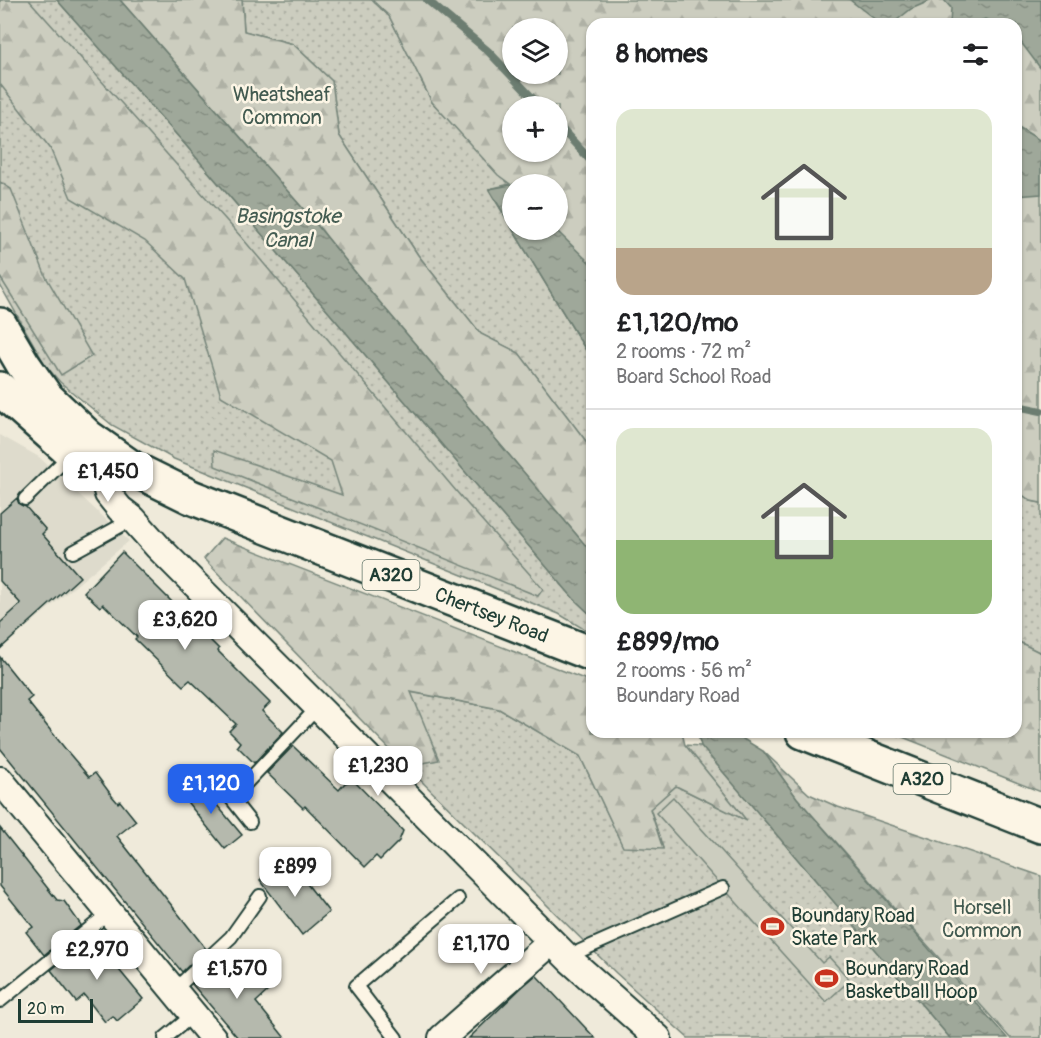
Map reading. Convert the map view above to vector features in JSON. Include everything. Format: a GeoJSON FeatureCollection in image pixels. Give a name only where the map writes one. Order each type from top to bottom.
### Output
{"type":"FeatureCollection","features":[{"type":"Feature","properties":{"kind":"main road","name":"Chertsey Road"},"geometry":{"type":"LineString","coordinates":[[0,325],[46,397],[131,475]]}},
{"type":"Feature","properties":{"kind":"main road","name":"Chertsey Road"},"geometry":{"type":"LineString","coordinates":[[0,389],[72,453],[100,469],[131,475],[190,497],[586,652]]}},
{"type":"Feature","properties":{"kind":"main road","name":"A320"},"geometry":{"type":"LineString","coordinates":[[818,738],[1041,826]]}},
{"type":"Feature","properties":{"kind":"street"},"geometry":{"type":"LineString","coordinates":[[100,469],[108,494],[120,509],[133,519],[158,547],[570,960],[658,1038]]}},
{"type":"Feature","properties":{"kind":"street"},"geometry":{"type":"LineString","coordinates":[[131,475],[129,498],[133,519]]}},
{"type":"Feature","properties":{"kind":"street"},"geometry":{"type":"LineString","coordinates":[[3,790],[213,1038]]}},
{"type":"Feature","properties":{"kind":"street"},"geometry":{"type":"LineString","coordinates":[[442,1038],[541,951],[550,940]]}},
{"type":"Feature","properties":{"kind":"lane"},"geometry":{"type":"LineString","coordinates":[[25,498],[72,453]]}},
{"type":"Feature","properties":{"kind":"lane"},"geometry":{"type":"LineString","coordinates":[[73,552],[133,519]]}},
{"type":"Feature","properties":{"kind":"lane"},"geometry":{"type":"LineString","coordinates":[[232,798],[319,706]]}},
{"type":"Feature","properties":{"kind":"lane"},"geometry":{"type":"LineString","coordinates":[[212,774],[250,822]]}},
{"type":"Feature","properties":{"kind":"lane"},"geometry":{"type":"LineString","coordinates":[[570,960],[580,951],[723,888]]}},
{"type":"Feature","properties":{"kind":"lane"},"geometry":{"type":"LineString","coordinates":[[173,991],[231,937],[260,896]]}},
{"type":"Feature","properties":{"kind":"lane"},"geometry":{"type":"LineString","coordinates":[[396,1038],[356,986],[458,899]]}},
{"type":"Feature","properties":{"kind":"lane"},"geometry":{"type":"LineString","coordinates":[[0,1001],[109,913]]}},
{"type":"Feature","properties":{"kind":"lane"},"geometry":{"type":"LineString","coordinates":[[165,1038],[193,1015]]}},
{"type":"Feature","properties":{"kind":"shaded area"},"geometry":{"type":"Polygon","coordinates":[[[0,435],[39,457],[129,541],[0,649],[0,435]]]}},
{"type":"Feature","properties":{"kind":"green space"},"geometry":{"type":"Polygon","coordinates":[[[0,0],[57,0],[183,142],[586,610],[586,630],[559,614],[174,459],[112,425],[60,382],[46,366],[0,285],[0,0]]]}},
{"type":"Feature","properties":{"kind":"green space"},"geometry":{"type":"Polygon","coordinates":[[[0,0],[29,0],[243,239],[462,498],[543,589],[538,596],[215,466],[214,450],[342,495],[331,461],[221,396],[185,279],[145,241],[71,198],[50,148],[0,84],[0,0]]]}},
{"type":"Feature","properties":{"kind":"green space","name":"Wheatsheaf Common"},"geometry":{"type":"Polygon","coordinates":[[[120,0],[242,0],[244,31],[293,44],[332,81],[339,135],[418,255],[481,334],[519,353],[586,441],[586,546],[372,293],[313,220],[120,0]]]}},
{"type":"Feature","properties":{"kind":"green space"},"geometry":{"type":"Polygon","coordinates":[[[242,0],[372,0],[389,16],[432,102],[502,176],[502,187],[489,190],[502,211],[502,240],[519,240],[586,350],[586,441],[519,353],[481,334],[418,255],[339,135],[332,81],[293,44],[244,31],[242,0]]]}},
{"type":"Feature","properties":{"kind":"green space"},"geometry":{"type":"Polygon","coordinates":[[[372,0],[1041,0],[1041,503],[1031,501],[1022,495],[1022,18],[586,18],[586,350],[519,240],[568,240],[568,174],[502,174],[502,178],[432,102],[389,16],[372,0]]]}},
{"type":"Feature","properties":{"kind":"green space"},"geometry":{"type":"Polygon","coordinates":[[[0,182],[11,189],[46,277],[92,356],[61,375],[0,277],[0,182]]]}},
{"type":"Feature","properties":{"kind":"green space"},"geometry":{"type":"Polygon","coordinates":[[[502,186],[502,211],[489,189],[502,186]]]}},
{"type":"Feature","properties":{"kind":"green space"},"geometry":{"type":"Polygon","coordinates":[[[1022,495],[1031,501],[1041,503],[1041,653],[1022,644],[1022,495]]]}},
{"type":"Feature","properties":{"kind":"green space"},"geometry":{"type":"Polygon","coordinates":[[[222,538],[586,680],[586,738],[683,738],[685,745],[747,821],[676,786],[650,809],[663,849],[623,847],[580,756],[499,709],[411,692],[439,760],[406,766],[204,559],[222,538]]]}},
{"type":"Feature","properties":{"kind":"green space"},"geometry":{"type":"Polygon","coordinates":[[[1022,644],[1041,653],[1041,792],[905,738],[1022,738],[1022,644]]]}},
{"type":"Feature","properties":{"kind":"green space"},"geometry":{"type":"Polygon","coordinates":[[[410,692],[499,709],[580,756],[623,846],[663,848],[650,808],[676,786],[746,820],[685,745],[701,746],[950,1038],[688,1038],[616,973],[406,766],[438,760],[410,692]]]}},
{"type":"Feature","properties":{"kind":"green space","name":"Horsell Common"},"geometry":{"type":"Polygon","coordinates":[[[763,751],[809,794],[838,807],[1041,876],[1041,1038],[1010,1038],[797,798],[763,751]]]}},
{"type":"Feature","properties":{"kind":"green space","name":"Boundary Road Skate Park"},"geometry":{"type":"Polygon","coordinates":[[[673,797],[822,963],[829,957],[850,980],[826,1002],[656,813],[673,797]]]}},
{"type":"Feature","properties":{"kind":"water","name":"Basingstoke Canal"},"geometry":{"type":"Polygon","coordinates":[[[57,0],[120,0],[313,220],[586,546],[586,610],[574,599],[183,142],[57,0]]]}},
{"type":"Feature","properties":{"kind":"water"},"geometry":{"type":"Polygon","coordinates":[[[850,0],[932,0],[911,9],[900,18],[873,18],[850,0]]]}},
{"type":"Feature","properties":{"kind":"water"},"geometry":{"type":"Polygon","coordinates":[[[944,0],[1041,0],[1041,69],[1022,44],[1022,18],[950,18],[951,8],[944,0]]]}},
{"type":"Feature","properties":{"kind":"water"},"geometry":{"type":"Polygon","coordinates":[[[1022,129],[1041,141],[1041,194],[1022,196],[1022,129]]]}},
{"type":"Feature","properties":{"kind":"water"},"geometry":{"type":"Polygon","coordinates":[[[502,187],[502,211],[489,189],[502,187]]]}},
{"type":"Feature","properties":{"kind":"water"},"geometry":{"type":"Polygon","coordinates":[[[519,240],[566,240],[586,259],[586,350],[519,240]]]}},
{"type":"Feature","properties":{"kind":"water"},"geometry":{"type":"Polygon","coordinates":[[[699,738],[742,738],[763,751],[797,798],[1007,1038],[950,1038],[701,746],[699,738]]]}},
{"type":"Feature","properties":{"kind":"building"},"geometry":{"type":"Polygon","coordinates":[[[17,498],[19,504],[26,507],[46,530],[42,534],[80,577],[0,649],[0,623],[21,604],[0,581],[0,513],[17,498]]]}},
{"type":"Feature","properties":{"kind":"building"},"geometry":{"type":"Polygon","coordinates":[[[122,552],[270,703],[262,711],[283,732],[254,763],[237,746],[240,742],[229,731],[236,724],[190,680],[183,686],[103,604],[100,607],[84,592],[122,552]]]}},
{"type":"Feature","properties":{"kind":"building"},"geometry":{"type":"Polygon","coordinates":[[[0,657],[32,697],[27,701],[67,751],[89,777],[95,773],[112,796],[118,803],[120,801],[136,821],[117,836],[206,949],[182,972],[0,748],[0,657]]]}},
{"type":"Feature","properties":{"kind":"building"},"geometry":{"type":"Polygon","coordinates":[[[293,746],[339,790],[345,783],[353,780],[403,831],[399,841],[380,860],[376,856],[365,867],[305,806],[303,808],[267,773],[293,746]]]}},
{"type":"Feature","properties":{"kind":"building"},"geometry":{"type":"Polygon","coordinates":[[[196,780],[242,835],[225,849],[180,793],[196,780]]]}},
{"type":"Feature","properties":{"kind":"building"},"geometry":{"type":"Polygon","coordinates":[[[0,828],[57,900],[64,901],[81,925],[44,955],[26,932],[33,927],[0,886],[0,828]]]}},
{"type":"Feature","properties":{"kind":"building"},"geometry":{"type":"Polygon","coordinates":[[[290,862],[329,912],[302,935],[260,880],[275,869],[278,872],[290,862]]]}},
{"type":"Feature","properties":{"kind":"building"},"geometry":{"type":"Polygon","coordinates":[[[92,937],[143,999],[117,1021],[113,1016],[105,1022],[84,995],[76,1002],[51,970],[92,937]]]}},
{"type":"Feature","properties":{"kind":"building"},"geometry":{"type":"Polygon","coordinates":[[[240,958],[268,991],[256,1002],[285,1038],[238,1038],[192,984],[217,962],[219,965],[227,959],[232,965],[240,958]]]}},
{"type":"Feature","properties":{"kind":"building"},"geometry":{"type":"Polygon","coordinates":[[[536,975],[595,1038],[469,1038],[521,988],[536,975]]]}},
{"type":"Feature","properties":{"kind":"waterway"},"geometry":{"type":"LineString","coordinates":[[427,0],[488,51],[531,96]]}},
{"type":"Feature","properties":{"kind":"waterway"},"geometry":{"type":"LineString","coordinates":[[568,136],[586,155]]}},
{"type":"Feature","properties":{"kind":"waterway"},"geometry":{"type":"LineString","coordinates":[[1022,407],[1041,411]]}},
{"type":"Feature","properties":{"kind":"place","name":"Boundary Road Skate Park"},"geometry":{"type":"Point","coordinates":[773,926]}},
{"type":"Feature","properties":{"kind":"place","name":"Boundary Road Basketball Hoop"},"geometry":{"type":"Point","coordinates":[827,979]}}]}
